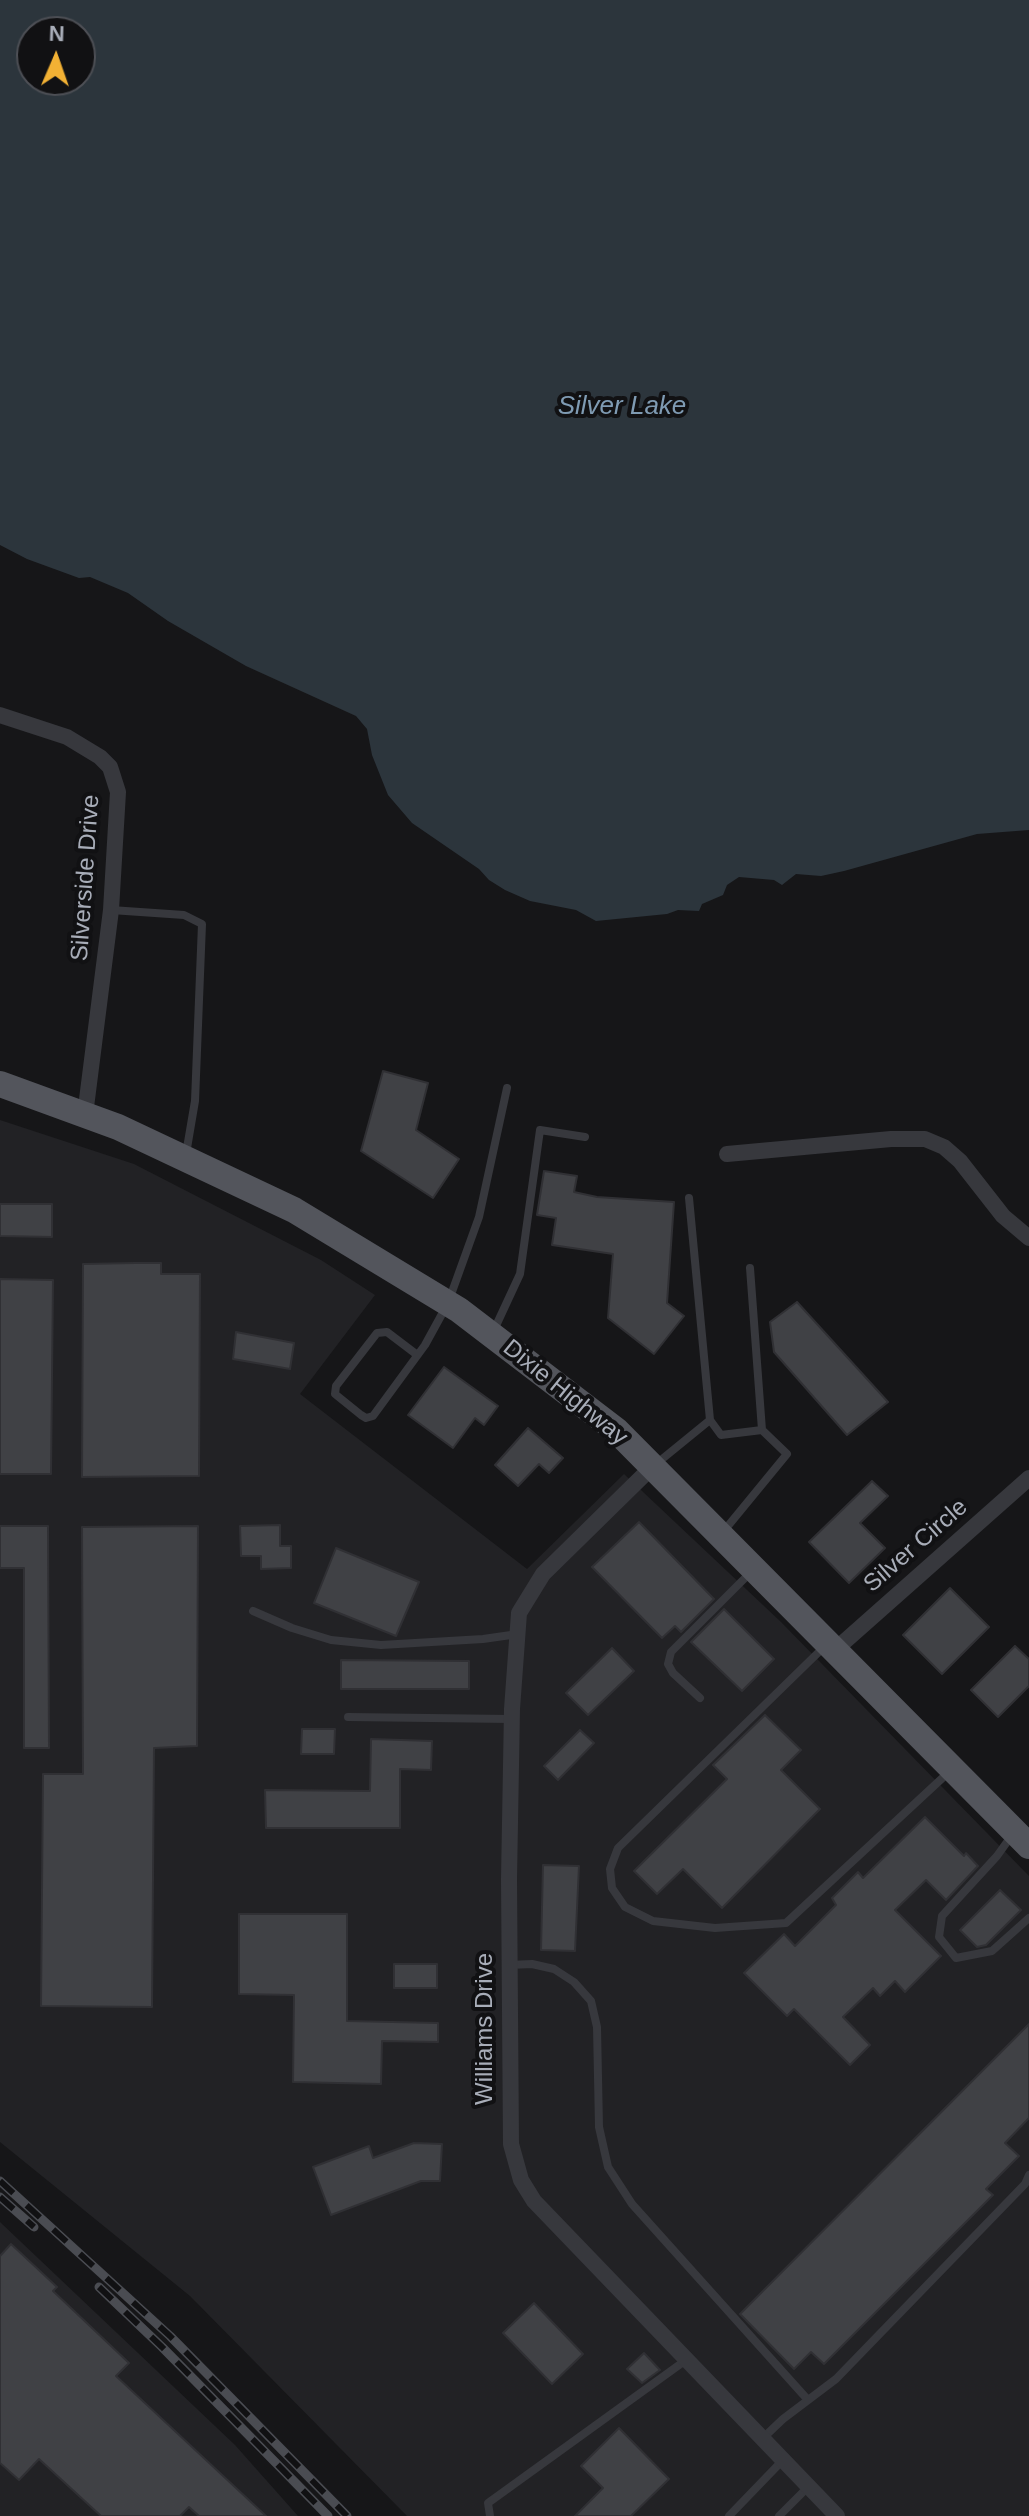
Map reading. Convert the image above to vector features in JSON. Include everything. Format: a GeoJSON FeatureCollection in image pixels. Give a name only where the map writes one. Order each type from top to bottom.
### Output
{"type":"FeatureCollection","features":[{"type":"Feature","properties":{"kind":"main road","name":"Dixie Highway"},"geometry":{"type":"LineString","coordinates":[[0,1084],[85,1115],[294,1210],[448,1303],[492,1335],[616,1430],[1022,1838]]}},
{"type":"Feature","properties":{"kind":"street","name":"Silverside Drive"},"geometry":{"type":"LineString","coordinates":[[0,715],[67,737],[100,757],[110,767],[118,792],[111,910],[85,1115]]}},
{"type":"Feature","properties":{"kind":"street"},"geometry":{"type":"LineString","coordinates":[[727,1154],[891,1139],[925,1139],[944,1147],[960,1161],[1003,1216],[1023,1233]]}},
{"type":"Feature","properties":{"kind":"street","name":"Williams Drive"},"geometry":{"type":"LineString","coordinates":[[652,1467],[543,1574],[519,1613],[512,1719],[509,1965],[511,2144],[521,2180],[534,2201],[837,2516]]}},
{"type":"Feature","properties":{"kind":"street","name":"Silver Circle"},"geometry":{"type":"LineString","coordinates":[[832,1646],[1029,1478]]}},
{"type":"Feature","properties":{"kind":"lane"},"geometry":{"type":"LineString","coordinates":[[111,910],[184,915],[202,924],[195,1101],[185,1159]]}},
{"type":"Feature","properties":{"kind":"lane"},"geometry":{"type":"LineString","coordinates":[[416,1354],[387,1332],[377,1333],[336,1386],[335,1394],[366,1418],[373,1416],[425,1345],[448,1303],[479,1217],[507,1088]]}},
{"type":"Feature","properties":{"kind":"lane"},"geometry":{"type":"LineString","coordinates":[[492,1335],[520,1274],[540,1130],[585,1137]]}},
{"type":"Feature","properties":{"kind":"lane"},"geometry":{"type":"LineString","coordinates":[[689,1198],[710,1420],[721,1435],[762,1430]]}},
{"type":"Feature","properties":{"kind":"lane"},"geometry":{"type":"LineString","coordinates":[[721,1535],[787,1454],[762,1430],[750,1268]]}},
{"type":"Feature","properties":{"kind":"lane"},"geometry":{"type":"LineString","coordinates":[[652,1467],[710,1420]]}},
{"type":"Feature","properties":{"kind":"lane"},"geometry":{"type":"LineString","coordinates":[[700,1698],[673,1673],[668,1664],[671,1652],[754,1569]]}},
{"type":"Feature","properties":{"kind":"lane"},"geometry":{"type":"LineString","coordinates":[[253,1611],[331,1640],[381,1645],[518,1634]]}},
{"type":"Feature","properties":{"kind":"lane"},"geometry":{"type":"LineString","coordinates":[[832,1646],[618,1848],[610,1869],[612,1888],[625,1907],[653,1921],[715,1928],[786,1923],[954,1768]]}},
{"type":"Feature","properties":{"kind":"lane"},"geometry":{"type":"LineString","coordinates":[[348,1717],[512,1719]]}},
{"type":"Feature","properties":{"kind":"lane"},"geometry":{"type":"LineString","coordinates":[[1022,1838],[997,1856],[942,1916],[939,1937],[956,1958],[992,1951],[1029,1918]]}},
{"type":"Feature","properties":{"kind":"lane"},"geometry":{"type":"LineString","coordinates":[[509,1965],[532,1964],[554,1969],[574,1982],[591,2001],[597,2027],[599,2127],[608,2167],[632,2204],[808,2400]]}},
{"type":"Feature","properties":{"kind":"lane"},"geometry":{"type":"LineString","coordinates":[[762,2439],[836,2379],[1025,2184],[1029,2175]]}},
{"type":"Feature","properties":{"kind":"lane"},"geometry":{"type":"LineString","coordinates":[[490,2516],[488,2503],[686,2360]]}},
{"type":"Feature","properties":{"kind":"lane"},"geometry":{"type":"LineString","coordinates":[[729,2516],[783,2460]]}},
{"type":"Feature","properties":{"kind":"lane"},"geometry":{"type":"LineString","coordinates":[[779,2516],[808,2487]]}},
{"type":"Feature","properties":{"kind":"shaded area"},"geometry":{"type":"Polygon","coordinates":[[[0,1120],[134,1164],[321,1260],[375,1295],[300,1394],[527,1569],[624,1474],[781,1622],[1029,1876],[1029,2516],[407,2516],[190,2296],[0,2142],[0,1120]]]}},
{"type":"Feature","properties":{"kind":"shaded area"},"geometry":{"type":"Polygon","coordinates":[[[0,2222],[235,2445],[298,2516],[0,2516],[0,2222]]]}},
{"type":"Feature","properties":{"kind":"water","name":"Silver Lake"},"geometry":{"type":"Polygon","coordinates":[[[0,0],[1029,0],[1029,830],[977,834],[821,876],[796,874],[782,885],[774,880],[739,877],[727,885],[723,895],[702,904],[699,911],[678,910],[667,914],[596,921],[576,910],[530,901],[505,890],[412,823],[388,795],[372,755],[367,729],[356,716],[246,666],[168,621],[128,593],[90,577],[79,578],[27,559],[0,545],[0,0]]]}},
{"type":"Feature","properties":{"kind":"building"},"geometry":{"type":"Polygon","coordinates":[[[383,1071],[428,1083],[416,1130],[459,1159],[433,1198],[361,1151],[383,1071]]]}},
{"type":"Feature","properties":{"kind":"building"},"geometry":{"type":"Polygon","coordinates":[[[544,1171],[577,1176],[574,1192],[597,1197],[674,1202],[667,1303],[684,1316],[654,1354],[608,1318],[613,1254],[552,1245],[556,1218],[537,1215],[544,1171]]]}},
{"type":"Feature","properties":{"kind":"building"},"geometry":{"type":"Polygon","coordinates":[[[0,1204],[52,1204],[52,1237],[0,1236],[0,1204]]]}},
{"type":"Feature","properties":{"kind":"building"},"geometry":{"type":"Polygon","coordinates":[[[161,1263],[161,1274],[200,1274],[199,1476],[82,1477],[83,1264],[161,1263]]]}},
{"type":"Feature","properties":{"kind":"building"},"geometry":{"type":"Polygon","coordinates":[[[0,1279],[53,1280],[51,1474],[0,1474],[0,1279]]]}},
{"type":"Feature","properties":{"kind":"building"},"geometry":{"type":"Polygon","coordinates":[[[797,1302],[888,1402],[847,1435],[774,1352],[770,1322],[797,1302]]]}},
{"type":"Feature","properties":{"kind":"building"},"geometry":{"type":"Polygon","coordinates":[[[236,1332],[294,1343],[290,1369],[233,1359],[236,1332]]]}},
{"type":"Feature","properties":{"kind":"building"},"geometry":{"type":"Polygon","coordinates":[[[444,1367],[498,1406],[484,1425],[475,1418],[453,1448],[408,1415],[444,1367]]]}},
{"type":"Feature","properties":{"kind":"building"},"geometry":{"type":"Polygon","coordinates":[[[528,1428],[563,1458],[549,1473],[539,1464],[518,1486],[495,1465],[528,1428]]]}},
{"type":"Feature","properties":{"kind":"building"},"geometry":{"type":"Polygon","coordinates":[[[872,1481],[888,1496],[860,1523],[885,1548],[849,1583],[809,1542],[872,1481]]]}},
{"type":"Feature","properties":{"kind":"building"},"geometry":{"type":"Polygon","coordinates":[[[639,1522],[714,1599],[681,1632],[675,1626],[662,1638],[592,1567],[639,1522]]]}},
{"type":"Feature","properties":{"kind":"building"},"geometry":{"type":"Polygon","coordinates":[[[280,1525],[280,1546],[291,1546],[291,1568],[261,1569],[261,1556],[241,1556],[240,1526],[280,1525]]]}},
{"type":"Feature","properties":{"kind":"building"},"geometry":{"type":"Polygon","coordinates":[[[0,1526],[48,1526],[49,1748],[24,1748],[24,1568],[0,1568],[0,1526]]]}},
{"type":"Feature","properties":{"kind":"building"},"geometry":{"type":"Polygon","coordinates":[[[198,1526],[197,1746],[154,1748],[152,2007],[41,2006],[43,1774],[83,1774],[82,1527],[198,1526]]]}},
{"type":"Feature","properties":{"kind":"building"},"geometry":{"type":"Polygon","coordinates":[[[336,1548],[419,1582],[396,1636],[314,1603],[336,1548]]]}},
{"type":"Feature","properties":{"kind":"building"},"geometry":{"type":"Polygon","coordinates":[[[950,1588],[989,1627],[942,1674],[903,1635],[950,1588]]]}},
{"type":"Feature","properties":{"kind":"building"},"geometry":{"type":"Polygon","coordinates":[[[724,1609],[774,1659],[742,1691],[691,1642],[724,1609]]]}},
{"type":"Feature","properties":{"kind":"building"},"geometry":{"type":"Polygon","coordinates":[[[1015,1646],[1029,1659],[1029,1686],[998,1717],[971,1690],[1015,1646]]]}},
{"type":"Feature","properties":{"kind":"building"},"geometry":{"type":"Polygon","coordinates":[[[612,1648],[634,1671],[588,1715],[566,1693],[612,1648]]]}},
{"type":"Feature","properties":{"kind":"building"},"geometry":{"type":"Polygon","coordinates":[[[341,1660],[469,1661],[469,1689],[341,1689],[341,1660]]]}},
{"type":"Feature","properties":{"kind":"building"},"geometry":{"type":"Polygon","coordinates":[[[765,1715],[801,1750],[781,1770],[820,1809],[722,1908],[683,1869],[657,1894],[634,1871],[727,1779],[713,1765],[765,1715]]]}},
{"type":"Feature","properties":{"kind":"building"},"geometry":{"type":"Polygon","coordinates":[[[302,1729],[335,1729],[334,1754],[301,1754],[302,1729]]]}},
{"type":"Feature","properties":{"kind":"building"},"geometry":{"type":"Polygon","coordinates":[[[580,1730],[594,1743],[558,1780],[544,1766],[580,1730]]]}},
{"type":"Feature","properties":{"kind":"building"},"geometry":{"type":"Polygon","coordinates":[[[371,1739],[432,1741],[431,1770],[400,1769],[400,1828],[266,1828],[265,1790],[370,1791],[371,1739]]]}},
{"type":"Feature","properties":{"kind":"building"},"geometry":{"type":"Polygon","coordinates":[[[925,1817],[978,1866],[946,1900],[926,1880],[895,1910],[941,1956],[905,1992],[895,1981],[880,1996],[873,1988],[843,2017],[870,2045],[850,2065],[794,2009],[787,2016],[744,1973],[784,1934],[795,1946],[836,1905],[832,1898],[858,1872],[863,1878],[925,1817]]]}},
{"type":"Feature","properties":{"kind":"building"},"geometry":{"type":"Polygon","coordinates":[[[543,1865],[579,1866],[575,1951],[541,1950],[543,1865]]]}},
{"type":"Feature","properties":{"kind":"building"},"geometry":{"type":"Polygon","coordinates":[[[1000,1890],[1021,1910],[986,1945],[977,1947],[960,1930],[1000,1890]]]}},
{"type":"Feature","properties":{"kind":"building"},"geometry":{"type":"Polygon","coordinates":[[[239,1914],[347,1914],[347,2021],[438,2023],[438,2042],[382,2041],[381,2084],[293,2082],[294,1995],[239,1994],[239,1914]]]}},
{"type":"Feature","properties":{"kind":"building"},"geometry":{"type":"Polygon","coordinates":[[[394,1964],[437,1964],[437,1988],[394,1988],[394,1964]]]}},
{"type":"Feature","properties":{"kind":"building"},"geometry":{"type":"Polygon","coordinates":[[[1029,2024],[1029,2118],[1005,2143],[1019,2156],[986,2189],[993,2195],[824,2364],[811,2352],[794,2369],[740,2314],[1029,2024]]]}},
{"type":"Feature","properties":{"kind":"building"},"geometry":{"type":"Polygon","coordinates":[[[414,2143],[442,2144],[440,2181],[421,2181],[331,2215],[313,2167],[369,2146],[373,2158],[414,2143]]]}},
{"type":"Feature","properties":{"kind":"building"},"geometry":{"type":"Polygon","coordinates":[[[11,2244],[57,2287],[53,2291],[129,2363],[116,2376],[266,2516],[199,2516],[189,2507],[180,2516],[101,2516],[39,2459],[19,2480],[0,2463],[0,2256],[11,2244]]]}},
{"type":"Feature","properties":{"kind":"building"},"geometry":{"type":"Polygon","coordinates":[[[534,2303],[583,2354],[552,2384],[503,2333],[534,2303]]]}},
{"type":"Feature","properties":{"kind":"building"},"geometry":{"type":"Polygon","coordinates":[[[644,2353],[660,2370],[642,2383],[627,2369],[644,2353]]]}},
{"type":"Feature","properties":{"kind":"building"},"geometry":{"type":"Polygon","coordinates":[[[619,2428],[669,2479],[631,2516],[575,2516],[603,2488],[581,2466],[619,2428]]]}},
{"type":"Feature","properties":{"kind":"railway"},"geometry":{"type":"LineString","coordinates":[[0,2181],[170,2336],[347,2516]]}},
{"type":"Feature","properties":{"kind":"railway"},"geometry":{"type":"LineString","coordinates":[[0,2197],[34,2227]]}},
{"type":"Feature","properties":{"kind":"railway"},"geometry":{"type":"LineString","coordinates":[[99,2287],[328,2516]]}}]}
